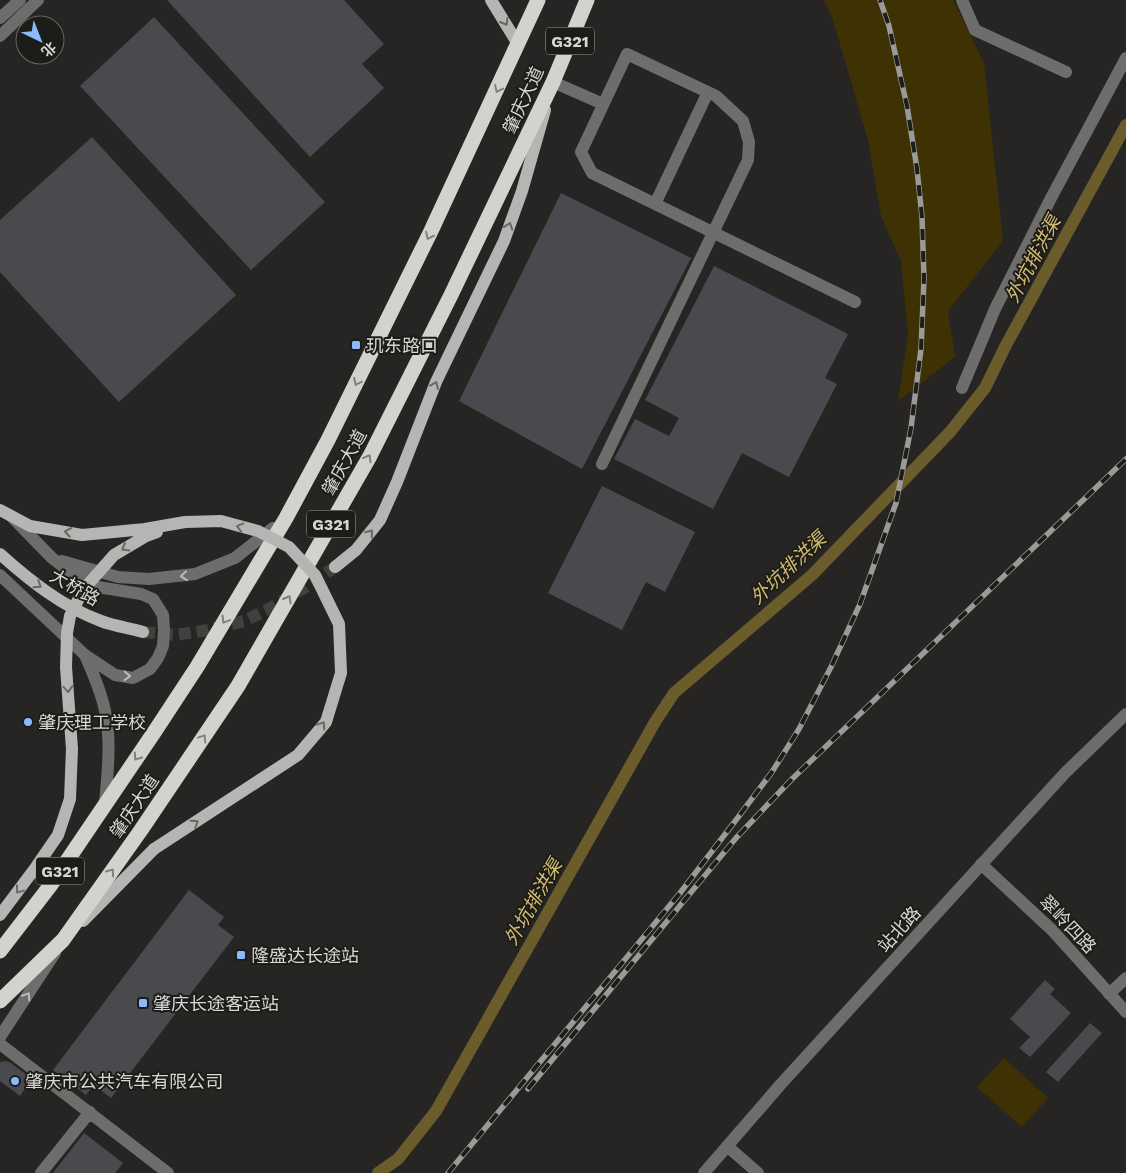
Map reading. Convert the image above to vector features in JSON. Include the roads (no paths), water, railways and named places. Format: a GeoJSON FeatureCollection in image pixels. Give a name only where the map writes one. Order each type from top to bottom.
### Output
{"type":"FeatureCollection","features":[{"type":"Feature","properties":{"kind":"highway","name":"肇庆大道"},"geometry":{"type":"LineString","coordinates":[[0,951],[50,886],[155,730],[197,666],[286,518],[328,440],[431,231],[538,0]]}},
{"type":"Feature","properties":{"kind":"highway","name":"肇庆大道"},"geometry":{"type":"LineString","coordinates":[[0,1001],[63,940],[141,830],[238,686],[370,456],[451,295],[553,82],[587,0]]}},
{"type":"Feature","properties":{"kind":"main road"},"geometry":{"type":"LineString","coordinates":[[491,0],[518,44]]}},
{"type":"Feature","properties":{"kind":"main road"},"geometry":{"type":"LineString","coordinates":[[335,567],[356,550],[380,520],[436,382],[504,241],[522,191],[553,82]]}},
{"type":"Feature","properties":{"kind":"main road"},"geometry":{"type":"LineString","coordinates":[[0,510],[30,526],[82,535],[145,529],[185,522],[221,521],[258,531],[289,548],[315,575],[339,624],[341,673],[326,722],[298,755],[154,849],[63,940]]}},
{"type":"Feature","properties":{"kind":"main road"},"geometry":{"type":"LineString","coordinates":[[0,915],[58,835],[70,799],[72,749],[66,667],[67,633],[70,616],[83,590],[114,555],[146,536],[185,522]]}},
{"type":"Feature","properties":{"kind":"main road","name":"大桥路"},"geometry":{"type":"LineString","coordinates":[[0,554],[25,577],[69,606],[102,622],[143,632]]}},
{"type":"Feature","properties":{"kind":"street"},"geometry":{"type":"LineString","coordinates":[[0,18],[20,0]]}},
{"type":"Feature","properties":{"kind":"street"},"geometry":{"type":"LineString","coordinates":[[0,36],[38,0]]}},
{"type":"Feature","properties":{"kind":"street"},"geometry":{"type":"LineString","coordinates":[[962,0],[975,30],[1066,72]]}},
{"type":"Feature","properties":{"kind":"street"},"geometry":{"type":"LineString","coordinates":[[602,464],[713,232],[748,160],[750,142],[744,121],[716,96],[627,54],[581,152],[592,174],[713,232],[855,302]]}},
{"type":"Feature","properties":{"kind":"street"},"geometry":{"type":"LineString","coordinates":[[962,388],[995,309],[1051,198],[1126,58]]}},
{"type":"Feature","properties":{"kind":"street"},"geometry":{"type":"LineString","coordinates":[[553,82],[603,104]]}},
{"type":"Feature","properties":{"kind":"street"},"geometry":{"type":"LineString","coordinates":[[655,204],[708,92]]}},
{"type":"Feature","properties":{"kind":"street"},"geometry":{"type":"LineString","coordinates":[[0,504],[21,528],[52,558],[69,571],[98,587],[140,594],[153,599],[163,615],[164,630],[158,658],[150,669],[133,678],[115,675],[85,655],[0,575]]}},
{"type":"Feature","properties":{"kind":"street"},"geometry":{"type":"LineString","coordinates":[[52,558],[118,577],[149,579],[195,574],[235,558],[286,518]]}},
{"type":"Feature","properties":{"kind":"street"},"geometry":{"type":"LineString","coordinates":[[85,655],[97,683],[106,714],[108,764],[105,803]]}},
{"type":"Feature","properties":{"kind":"street","name":"站北路"},"geometry":{"type":"LineString","coordinates":[[704,1173],[781,1084],[981,864],[1065,773],[1126,714]]}},
{"type":"Feature","properties":{"kind":"street","name":"翠岭四路"},"geometry":{"type":"LineString","coordinates":[[981,864],[1052,930],[1126,1012]]}},
{"type":"Feature","properties":{"kind":"street"},"geometry":{"type":"LineString","coordinates":[[0,947],[11,936]]}},
{"type":"Feature","properties":{"kind":"street"},"geometry":{"type":"LineString","coordinates":[[0,1037],[63,940]]}},
{"type":"Feature","properties":{"kind":"street"},"geometry":{"type":"LineString","coordinates":[[1109,994],[1126,978]]}},
{"type":"Feature","properties":{"kind":"street"},"geometry":{"type":"LineString","coordinates":[[0,1044],[168,1173]]}},
{"type":"Feature","properties":{"kind":"street"},"geometry":{"type":"LineString","coordinates":[[41,1173],[90,1112]]}},
{"type":"Feature","properties":{"kind":"street"},"geometry":{"type":"LineString","coordinates":[[727,1146],[758,1173]]}},
{"type":"Feature","properties":{"kind":"waterway","name":"外坑排洪渠"},"geometry":{"type":"LineString","coordinates":[[378,1173],[398,1159],[436,1111],[655,722],[674,693],[812,575],[950,432],[985,388],[1006,345],[1126,125]]}},
{"type":"Feature","properties":{"kind":"tunnel"},"geometry":{"type":"LineString","coordinates":[[143,632],[175,635],[208,630],[244,621],[269,609],[335,567]]}},
{"type":"Feature","properties":{"kind":"railway"},"geometry":{"type":"LineString","coordinates":[[448,1173],[680,893],[772,772],[799,729],[831,667],[860,604],[896,503],[911,428],[921,349],[924,279],[922,217],[917,169],[907,106],[889,26],[880,0]]}},
{"type":"Feature","properties":{"kind":"railway"},"geometry":{"type":"LineString","coordinates":[[528,1089],[736,838],[792,779],[1126,459]]}},
{"type":"Feature","properties":{"kind":"place","name":"玑东路口"},"geometry":{"type":"Point","coordinates":[356,345]}},
{"type":"Feature","properties":{"kind":"place","name":"肇庆理工学校"},"geometry":{"type":"Point","coordinates":[28,722]}},
{"type":"Feature","properties":{"kind":"place","name":"隆盛达长途站"},"geometry":{"type":"Point","coordinates":[241,955]}},
{"type":"Feature","properties":{"kind":"place","name":"肇庆长途客运站"},"geometry":{"type":"Point","coordinates":[143,1003]}},
{"type":"Feature","properties":{"kind":"place","name":"肇庆市公共汽车有限公司"},"geometry":{"type":"Point","coordinates":[15,1081]}}]}
